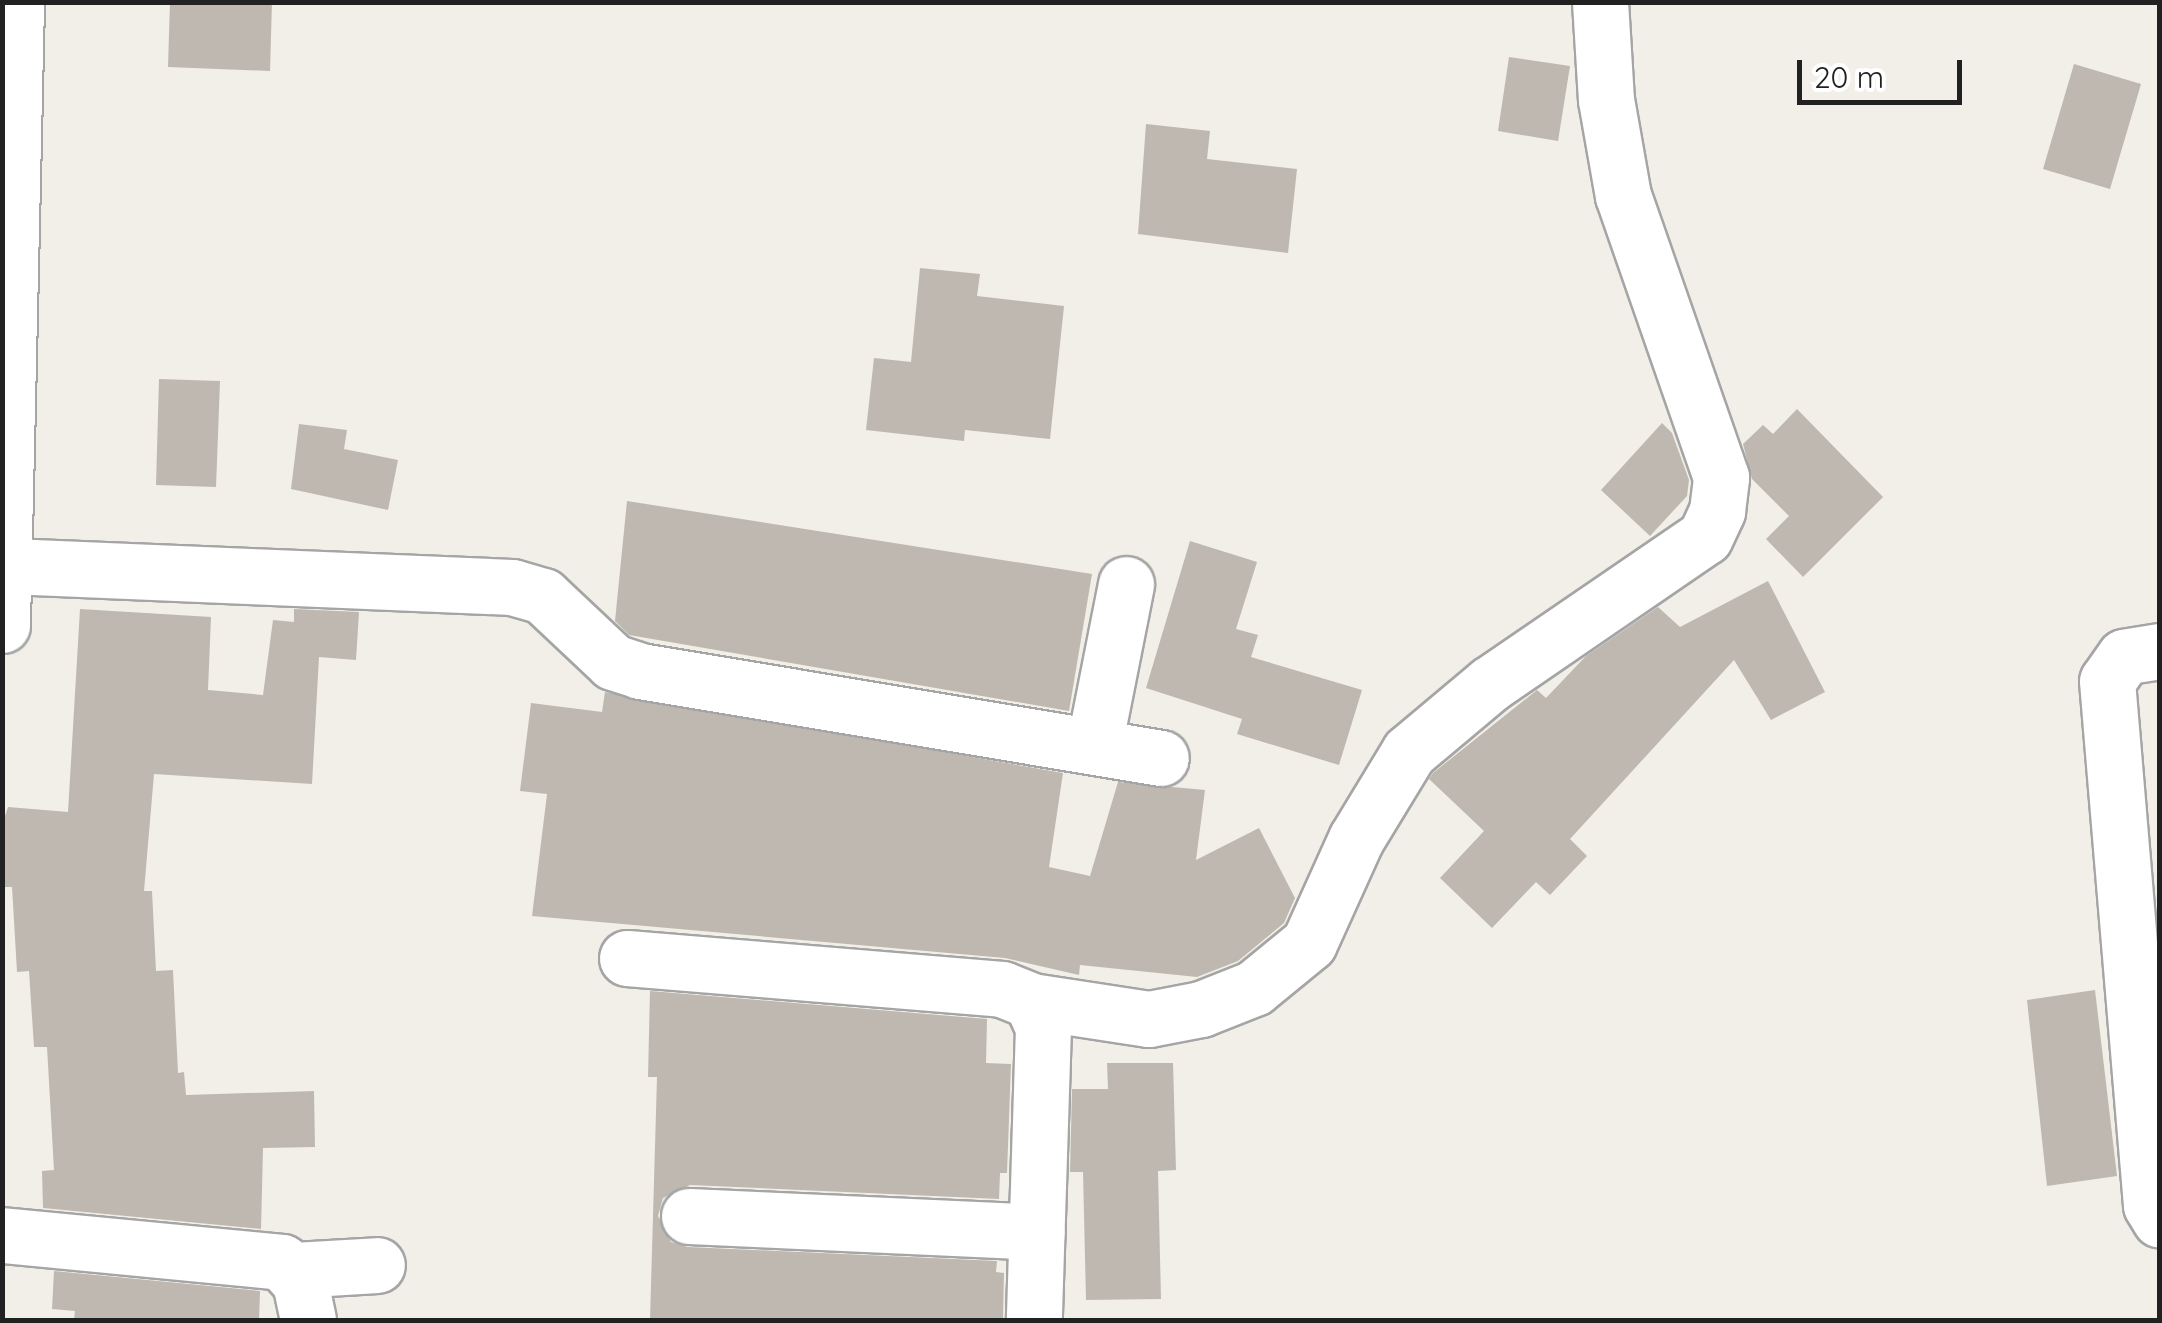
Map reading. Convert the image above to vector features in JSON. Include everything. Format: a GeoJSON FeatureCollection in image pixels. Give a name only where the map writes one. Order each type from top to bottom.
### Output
{"type":"FeatureCollection","features":[{"type":"Feature","properties":{"kind":"street"},"geometry":{"type":"LineString","coordinates":[[2,625],[9,566],[16,2]]}},
{"type":"Feature","properties":{"kind":"street"},"geometry":{"type":"LineString","coordinates":[[627,958],[1002,989],[1031,1001],[1149,1019],[1254,988],[1310,943],[1356,838],[1409,752],[1490,684],[1705,538],[1717,511],[1722,477],[1623,196],[1606,100],[1600,2]]}},
{"type":"Feature","properties":{"kind":"street"},"geometry":{"type":"LineString","coordinates":[[9,566],[512,587],[544,596],[613,662],[640,671],[1162,758]]}},
{"type":"Feature","properties":{"kind":"street"},"geometry":{"type":"LineString","coordinates":[[1094,746],[1126,584]]}},
{"type":"Feature","properties":{"kind":"street"},"geometry":{"type":"LineString","coordinates":[[2160,651],[2124,657],[2107,681],[2151,1205],[2160,1220]]}},
{"type":"Feature","properties":{"kind":"street"},"geometry":{"type":"LineString","coordinates":[[1031,1001],[1043,1027],[1034,1320]]}},
{"type":"Feature","properties":{"kind":"street"},"geometry":{"type":"LineString","coordinates":[[689,1216],[1037,1232]]}},
{"type":"Feature","properties":{"kind":"street"},"geometry":{"type":"LineString","coordinates":[[2,1235],[262,1259],[301,1295],[377,1265]]}},
{"type":"Feature","properties":{"kind":"building"},"geometry":{"type":"Polygon","coordinates":[[[170,2],[272,2],[270,71],[168,67],[170,2]]]}},
{"type":"Feature","properties":{"kind":"building"},"geometry":{"type":"Polygon","coordinates":[[[1509,57],[1570,66],[1558,141],[1498,131],[1509,57]]]}},
{"type":"Feature","properties":{"kind":"building"},"geometry":{"type":"Polygon","coordinates":[[[2074,64],[2141,84],[2110,189],[2043,169],[2074,64]]]}},
{"type":"Feature","properties":{"kind":"building"},"geometry":{"type":"Polygon","coordinates":[[[1146,124],[1210,131],[1207,159],[1297,169],[1288,253],[1138,234],[1146,124]]]}},
{"type":"Feature","properties":{"kind":"building"},"geometry":{"type":"Polygon","coordinates":[[[920,268],[980,274],[977,296],[1064,306],[1050,439],[965,430],[964,441],[866,430],[874,358],[911,362],[920,268]]]}},
{"type":"Feature","properties":{"kind":"building"},"geometry":{"type":"Polygon","coordinates":[[[159,379],[220,381],[216,487],[156,485],[159,379]]]}},
{"type":"Feature","properties":{"kind":"building"},"geometry":{"type":"Polygon","coordinates":[[[1797,409],[1883,497],[1803,577],[1766,539],[1789,516],[1752,479],[1743,444],[1763,425],[1773,434],[1797,409]]]}},
{"type":"Feature","properties":{"kind":"building"},"geometry":{"type":"Polygon","coordinates":[[[1662,423],[1672,433],[1689,480],[1687,496],[1650,536],[1601,490],[1662,423]]]}},
{"type":"Feature","properties":{"kind":"building"},"geometry":{"type":"Polygon","coordinates":[[[299,424],[347,430],[344,449],[398,460],[388,510],[291,489],[299,424]]]}},
{"type":"Feature","properties":{"kind":"building"},"geometry":{"type":"Polygon","coordinates":[[[627,501],[1092,574],[1069,711],[629,635],[615,621],[627,501]]]}},
{"type":"Feature","properties":{"kind":"building"},"geometry":{"type":"Polygon","coordinates":[[[1190,541],[1257,562],[1236,629],[1258,635],[1251,657],[1362,690],[1339,765],[1237,734],[1242,719],[1146,688],[1190,541]]]}},
{"type":"Feature","properties":{"kind":"building"},"geometry":{"type":"Polygon","coordinates":[[[1768,581],[1825,692],[1771,720],[1734,660],[1570,839],[1587,856],[1550,895],[1536,882],[1492,928],[1440,878],[1484,831],[1429,779],[1433,773],[1537,690],[1546,698],[1586,656],[1658,607],[1680,627],[1768,581]]]}},
{"type":"Feature","properties":{"kind":"building"},"geometry":{"type":"Polygon","coordinates":[[[80,609],[211,617],[208,690],[263,695],[273,620],[294,622],[294,609],[359,612],[356,660],[319,657],[312,784],[154,774],[144,891],[152,891],[156,971],[173,970],[178,1073],[184,1072],[186,1095],[314,1091],[315,1147],[263,1148],[261,1229],[43,1208],[42,1171],[54,1170],[47,1047],[34,1047],[29,971],[17,972],[12,887],[2,887],[2,825],[8,807],[68,812],[80,609]]]}},
{"type":"Feature","properties":{"kind":"building"},"geometry":{"type":"Polygon","coordinates":[[[605,692],[1063,773],[1049,867],[1090,876],[1118,782],[1205,790],[1196,860],[1259,828],[1295,898],[1284,923],[1238,961],[1197,977],[1080,965],[1079,975],[1005,958],[532,916],[547,794],[520,791],[531,703],[602,712],[605,692]]]}},
{"type":"Feature","properties":{"kind":"building"},"geometry":{"type":"Polygon","coordinates":[[[2095,990],[2117,1176],[2047,1186],[2027,1000],[2095,990]]]}},
{"type":"Feature","properties":{"kind":"building"},"geometry":{"type":"Polygon","coordinates":[[[650,991],[987,1019],[986,1063],[1011,1064],[1007,1173],[1000,1173],[999,1199],[690,1185],[663,1198],[658,1216],[671,1242],[688,1247],[997,1261],[996,1272],[1004,1273],[1003,1320],[650,1320],[657,1077],[648,1077],[650,991]]]}},
{"type":"Feature","properties":{"kind":"building"},"geometry":{"type":"Polygon","coordinates":[[[1107,1063],[1173,1063],[1176,1170],[1158,1171],[1161,1299],[1086,1300],[1083,1172],[1070,1172],[1072,1089],[1108,1089],[1107,1063]]]}},
{"type":"Feature","properties":{"kind":"building"},"geometry":{"type":"Polygon","coordinates":[[[54,1271],[260,1291],[259,1320],[74,1320],[75,1311],[52,1309],[54,1271]]]}}]}
